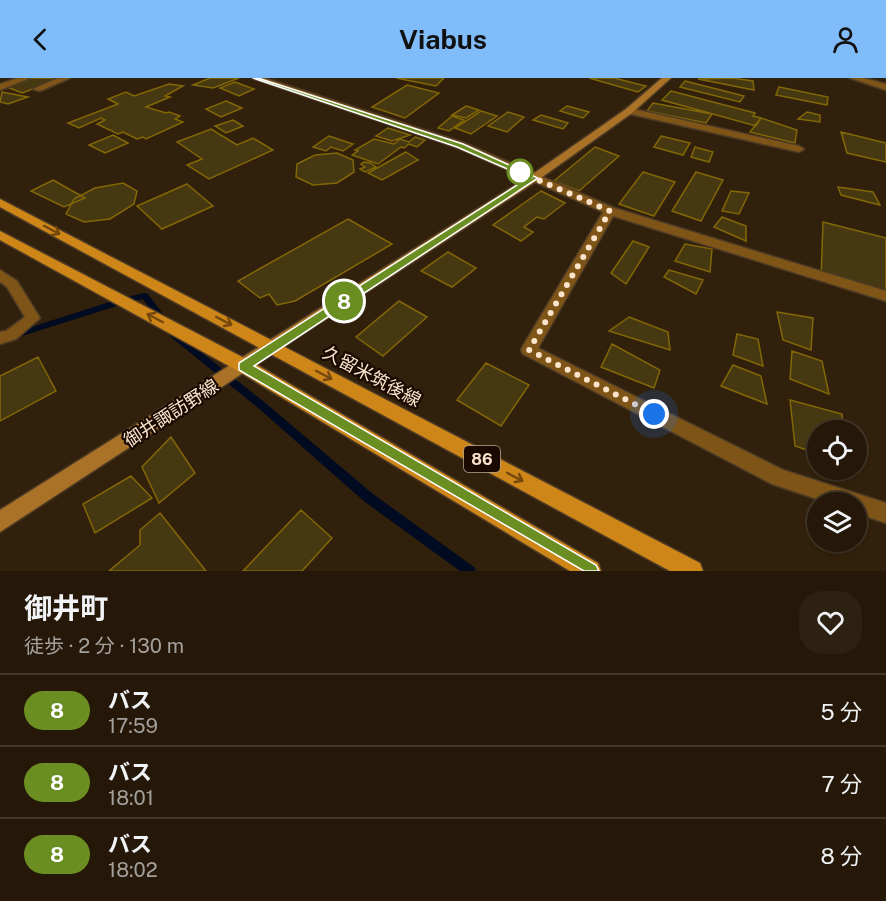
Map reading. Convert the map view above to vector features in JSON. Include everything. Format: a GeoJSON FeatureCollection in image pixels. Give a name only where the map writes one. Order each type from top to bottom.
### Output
{"type":"FeatureCollection","features":[{"type":"Feature","properties":{"kind":"main road","name":"御井諏訪野線"},"geometry":{"type":"LineString","coordinates":[[0,522],[534,178],[629,111],[667,78]]}},
{"type":"Feature","properties":{"kind":"main road","name":"久留米筑後線"},"geometry":{"type":"LineString","coordinates":[[0,202],[692,571]]}},
{"type":"Feature","properties":{"kind":"main road","name":"86"},"geometry":{"type":"LineString","coordinates":[[0,235],[244,366],[590,571]]}},
{"type":"Feature","properties":{"kind":"street"},"geometry":{"type":"LineString","coordinates":[[0,87],[26,78]]}},
{"type":"Feature","properties":{"kind":"street"},"geometry":{"type":"LineString","coordinates":[[37,89],[66,78]]}},
{"type":"Feature","properties":{"kind":"street"},"geometry":{"type":"LineString","coordinates":[[256,78],[460,145],[610,211],[886,296]]}},
{"type":"Feature","properties":{"kind":"street"},"geometry":{"type":"LineString","coordinates":[[854,78],[886,87]]}},
{"type":"Feature","properties":{"kind":"street"},"geometry":{"type":"LineString","coordinates":[[629,111],[799,149]]}},
{"type":"Feature","properties":{"kind":"street"},"geometry":{"type":"LineString","coordinates":[[610,211],[529,350],[779,478],[822,492]]}},
{"type":"Feature","properties":{"kind":"street"},"geometry":{"type":"LineString","coordinates":[[0,275],[12,284],[33,318],[11,335],[0,338]]}},
{"type":"Feature","properties":{"kind":"street"},"geometry":{"type":"LineString","coordinates":[[867,507],[886,513]]}},
{"type":"Feature","properties":{"kind":"building"},"geometry":{"type":"Polygon","coordinates":[[[32,78],[62,78],[22,93],[7,87],[32,78]]]}},
{"type":"Feature","properties":{"kind":"building"},"geometry":{"type":"Polygon","coordinates":[[[210,78],[239,78],[213,88],[193,85],[210,78]]]}},
{"type":"Feature","properties":{"kind":"building"},"geometry":{"type":"Polygon","coordinates":[[[396,78],[444,78],[436,86],[396,78]]]}},
{"type":"Feature","properties":{"kind":"building"},"geometry":{"type":"Polygon","coordinates":[[[589,78],[614,78],[646,86],[638,92],[589,78]]]}},
{"type":"Feature","properties":{"kind":"building"},"geometry":{"type":"Polygon","coordinates":[[[732,78],[753,81],[754,90],[698,79],[732,78]]]}},
{"type":"Feature","properties":{"kind":"building"},"geometry":{"type":"Polygon","coordinates":[[[685,81],[744,96],[740,102],[680,87],[685,81]]]}},
{"type":"Feature","properties":{"kind":"building"},"geometry":{"type":"Polygon","coordinates":[[[235,82],[254,89],[239,96],[220,88],[235,82]]]}},
{"type":"Feature","properties":{"kind":"building"},"geometry":{"type":"Polygon","coordinates":[[[169,84],[183,86],[165,96],[170,97],[146,107],[180,116],[175,119],[183,122],[146,139],[143,137],[137,139],[123,132],[118,134],[97,124],[105,120],[101,118],[79,128],[68,123],[118,104],[108,99],[126,92],[134,96],[169,84]]]}},
{"type":"Feature","properties":{"kind":"building"},"geometry":{"type":"Polygon","coordinates":[[[407,85],[439,93],[405,118],[372,107],[407,85]]]}},
{"type":"Feature","properties":{"kind":"building"},"geometry":{"type":"Polygon","coordinates":[[[779,87],[828,97],[827,105],[776,95],[779,87]]]}},
{"type":"Feature","properties":{"kind":"building"},"geometry":{"type":"Polygon","coordinates":[[[671,91],[755,113],[753,116],[761,118],[756,126],[662,100],[671,91]]]}},
{"type":"Feature","properties":{"kind":"building"},"geometry":{"type":"Polygon","coordinates":[[[2,92],[28,97],[8,104],[0,102],[2,92]]]}},
{"type":"Feature","properties":{"kind":"building"},"geometry":{"type":"Polygon","coordinates":[[[226,101],[242,108],[221,117],[206,109],[226,101]]]}},
{"type":"Feature","properties":{"kind":"building"},"geometry":{"type":"Polygon","coordinates":[[[653,103],[712,114],[706,123],[647,111],[653,103]]]}},
{"type":"Feature","properties":{"kind":"building"},"geometry":{"type":"Polygon","coordinates":[[[466,106],[479,110],[466,118],[452,115],[466,106]]]}},
{"type":"Feature","properties":{"kind":"building"},"geometry":{"type":"Polygon","coordinates":[[[567,106],[589,112],[583,118],[560,111],[567,106]]]}},
{"type":"Feature","properties":{"kind":"building"},"geometry":{"type":"Polygon","coordinates":[[[481,111],[497,116],[471,134],[455,128],[481,111]]]}},
{"type":"Feature","properties":{"kind":"building"},"geometry":{"type":"Polygon","coordinates":[[[508,112],[524,117],[507,132],[488,126],[508,112]]]}},
{"type":"Feature","properties":{"kind":"building"},"geometry":{"type":"Polygon","coordinates":[[[807,112],[820,115],[820,122],[798,119],[807,112]]]}},
{"type":"Feature","properties":{"kind":"building"},"geometry":{"type":"Polygon","coordinates":[[[541,115],[568,123],[563,129],[533,120],[541,115]]]}},
{"type":"Feature","properties":{"kind":"building"},"geometry":{"type":"Polygon","coordinates":[[[452,116],[464,120],[449,131],[438,128],[452,116]]]}},
{"type":"Feature","properties":{"kind":"building"},"geometry":{"type":"Polygon","coordinates":[[[761,118],[797,130],[795,143],[750,132],[761,118]]]}},
{"type":"Feature","properties":{"kind":"building"},"geometry":{"type":"Polygon","coordinates":[[[233,120],[243,126],[226,133],[215,126],[233,120]]]}},
{"type":"Feature","properties":{"kind":"building"},"geometry":{"type":"Polygon","coordinates":[[[388,128],[410,135],[392,141],[376,136],[388,128]]]}},
{"type":"Feature","properties":{"kind":"building"},"geometry":{"type":"Polygon","coordinates":[[[211,129],[237,145],[253,138],[273,150],[209,179],[187,165],[202,159],[177,142],[211,129]]]}},
{"type":"Feature","properties":{"kind":"building"},"geometry":{"type":"Polygon","coordinates":[[[841,132],[886,143],[886,162],[847,153],[841,132]]]}},
{"type":"Feature","properties":{"kind":"building"},"geometry":{"type":"Polygon","coordinates":[[[113,135],[128,143],[105,153],[89,145],[113,135]]]}},
{"type":"Feature","properties":{"kind":"building"},"geometry":{"type":"Polygon","coordinates":[[[329,136],[353,144],[343,151],[331,147],[326,151],[313,147],[329,136]]]}},
{"type":"Feature","properties":{"kind":"building"},"geometry":{"type":"Polygon","coordinates":[[[661,136],[690,143],[683,155],[654,147],[661,136]]]}},
{"type":"Feature","properties":{"kind":"building"},"geometry":{"type":"Polygon","coordinates":[[[415,137],[425,140],[417,147],[409,144],[404,148],[401,147],[378,164],[352,155],[358,151],[355,150],[374,139],[394,144],[400,139],[409,142],[415,137]]]}},
{"type":"Feature","properties":{"kind":"building"},"geometry":{"type":"Polygon","coordinates":[[[595,147],[619,156],[579,191],[554,181],[595,147]]]}},
{"type":"Feature","properties":{"kind":"building"},"geometry":{"type":"Polygon","coordinates":[[[695,147],[713,152],[709,162],[691,157],[695,147]]]}},
{"type":"Feature","properties":{"kind":"building"},"geometry":{"type":"Polygon","coordinates":[[[406,152],[418,160],[382,180],[368,173],[406,152]]]}},
{"type":"Feature","properties":{"kind":"building"},"geometry":{"type":"Polygon","coordinates":[[[337,153],[353,160],[354,172],[337,183],[313,185],[296,177],[297,164],[315,155],[337,153]]]}},
{"type":"Feature","properties":{"kind":"building"},"geometry":{"type":"Polygon","coordinates":[[[364,162],[376,167],[365,172],[360,169],[365,167],[361,164],[364,162]]]}},
{"type":"Feature","properties":{"kind":"building"},"geometry":{"type":"Polygon","coordinates":[[[643,172],[675,182],[654,216],[619,204],[643,172]]]}},
{"type":"Feature","properties":{"kind":"building"},"geometry":{"type":"Polygon","coordinates":[[[696,172],[723,180],[701,221],[672,211],[696,172]]]}},
{"type":"Feature","properties":{"kind":"building"},"geometry":{"type":"Polygon","coordinates":[[[53,180],[85,198],[64,207],[31,191],[53,180]]]}},
{"type":"Feature","properties":{"kind":"building"},"geometry":{"type":"Polygon","coordinates":[[[123,183],[137,191],[134,204],[110,219],[84,222],[66,214],[74,199],[95,188],[123,183]]]}},
{"type":"Feature","properties":{"kind":"building"},"geometry":{"type":"Polygon","coordinates":[[[187,184],[213,206],[162,229],[137,206],[187,184]]]}},
{"type":"Feature","properties":{"kind":"building"},"geometry":{"type":"Polygon","coordinates":[[[838,187],[873,192],[880,205],[841,195],[838,187]]]}},
{"type":"Feature","properties":{"kind":"building"},"geometry":{"type":"Polygon","coordinates":[[[541,191],[565,203],[544,219],[537,217],[524,227],[533,232],[521,241],[493,225],[541,191]]]}},
{"type":"Feature","properties":{"kind":"building"},"geometry":{"type":"Polygon","coordinates":[[[731,191],[749,193],[739,214],[722,211],[731,191]]]}},
{"type":"Feature","properties":{"kind":"building"},"geometry":{"type":"Polygon","coordinates":[[[722,217],[746,226],[746,241],[714,227],[722,217]]]}},
{"type":"Feature","properties":{"kind":"building"},"geometry":{"type":"Polygon","coordinates":[[[348,219],[392,244],[295,301],[277,305],[269,294],[260,298],[238,281],[348,219]]]}},
{"type":"Feature","properties":{"kind":"building"},"geometry":{"type":"Polygon","coordinates":[[[823,222],[886,238],[886,296],[821,278],[823,222]]]}},
{"type":"Feature","properties":{"kind":"building"},"geometry":{"type":"Polygon","coordinates":[[[633,241],[649,247],[626,284],[611,273],[633,241]]]}},
{"type":"Feature","properties":{"kind":"building"},"geometry":{"type":"Polygon","coordinates":[[[685,244],[712,249],[710,272],[675,261],[685,244]]]}},
{"type":"Feature","properties":{"kind":"building"},"geometry":{"type":"Polygon","coordinates":[[[448,252],[476,268],[452,287],[421,271],[448,252]]]}},
{"type":"Feature","properties":{"kind":"building"},"geometry":{"type":"Polygon","coordinates":[[[669,270],[703,280],[696,294],[664,277],[669,270]]]}},
{"type":"Feature","properties":{"kind":"building"},"geometry":{"type":"Polygon","coordinates":[[[399,301],[427,317],[383,356],[356,337],[399,301]]]}},
{"type":"Feature","properties":{"kind":"building"},"geometry":{"type":"Polygon","coordinates":[[[777,312],[813,318],[811,350],[783,340],[777,312]]]}},
{"type":"Feature","properties":{"kind":"building"},"geometry":{"type":"Polygon","coordinates":[[[629,317],[668,332],[670,350],[609,331],[629,317]]]}},
{"type":"Feature","properties":{"kind":"building"},"geometry":{"type":"Polygon","coordinates":[[[737,334],[758,339],[763,366],[733,355],[737,334]]]}},
{"type":"Feature","properties":{"kind":"building"},"geometry":{"type":"Polygon","coordinates":[[[612,344],[660,370],[654,388],[601,367],[612,344]]]}},
{"type":"Feature","properties":{"kind":"building"},"geometry":{"type":"Polygon","coordinates":[[[792,351],[822,361],[829,394],[790,379],[792,351]]]}},
{"type":"Feature","properties":{"kind":"building"},"geometry":{"type":"Polygon","coordinates":[[[38,357],[56,391],[0,421],[0,376],[38,357]]]}},
{"type":"Feature","properties":{"kind":"building"},"geometry":{"type":"Polygon","coordinates":[[[486,363],[529,385],[501,426],[457,400],[486,363]]]}},
{"type":"Feature","properties":{"kind":"building"},"geometry":{"type":"Polygon","coordinates":[[[733,365],[761,376],[767,404],[721,386],[733,365]]]}},
{"type":"Feature","properties":{"kind":"building"},"geometry":{"type":"Polygon","coordinates":[[[790,400],[842,414],[842,420],[807,420],[807,450],[795,446],[790,400]]]}},
{"type":"Feature","properties":{"kind":"building"},"geometry":{"type":"Polygon","coordinates":[[[171,437],[195,473],[159,503],[142,467],[171,437]]]}},
{"type":"Feature","properties":{"kind":"building"},"geometry":{"type":"Polygon","coordinates":[[[131,476],[152,498],[95,533],[83,504],[131,476]]]}},
{"type":"Feature","properties":{"kind":"building"},"geometry":{"type":"Polygon","coordinates":[[[301,510],[332,538],[302,571],[243,571],[301,510]]]}},
{"type":"Feature","properties":{"kind":"building"},"geometry":{"type":"Polygon","coordinates":[[[160,513],[206,571],[109,571],[140,545],[140,530],[160,513]]]}},
{"type":"Feature","properties":{"kind":"waterway"},"geometry":{"type":"LineString","coordinates":[[0,340],[125,300],[145,296],[174,335],[260,404],[369,498],[470,571]]}},
{"type":"Feature","properties":{"kind":"bus line","name":"8"},"geometry":{"type":"LineString","coordinates":[[256,78],[460,145],[534,178],[244,366],[510,526],[590,571]]}},
{"type":"Feature","properties":{"kind":"route"},"geometry":{"type":"LineString","coordinates":[[520,172],[515,170],[610,211],[529,350],[654,414]]}}]}
